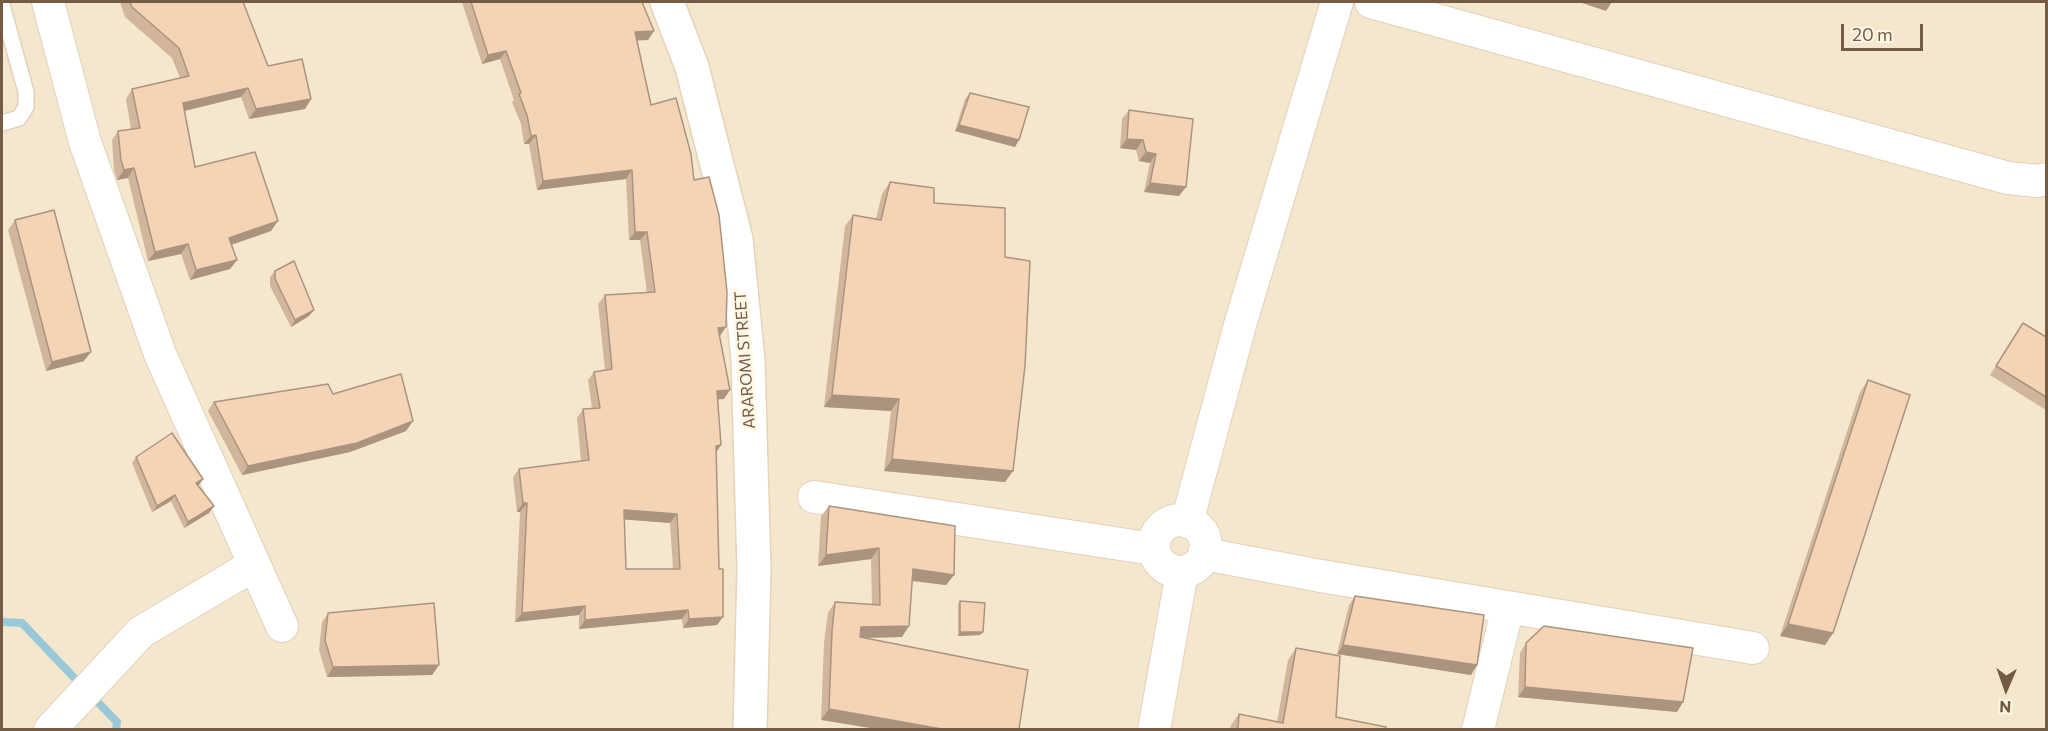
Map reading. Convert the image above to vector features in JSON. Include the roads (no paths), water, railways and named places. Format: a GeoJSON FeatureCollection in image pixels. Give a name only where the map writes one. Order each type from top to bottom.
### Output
{"type":"FeatureCollection","features":[{"type":"Feature","properties":{"kind":"street"},"geometry":{"type":"LineString","coordinates":[[48,2],[85,142],[160,354],[282,626]]}},
{"type":"Feature","properties":{"kind":"street","name":"ARAROMI STREET"},"geometry":{"type":"LineString","coordinates":[[668,2],[692,67],[736,239],[748,360],[753,535],[750,729]]}},
{"type":"Feature","properties":{"kind":"street"},"geometry":{"type":"LineString","coordinates":[[1187,522],[1240,325],[1337,2]]}},
{"type":"Feature","properties":{"kind":"street"},"geometry":{"type":"LineString","coordinates":[[1371,2],[2008,178],[2038,181],[2046,179]]}},
{"type":"Feature","properties":{"kind":"street"},"geometry":{"type":"LineString","coordinates":[[814,497],[1154,549]]}},
{"type":"Feature","properties":{"kind":"street"},"geometry":{"type":"LineString","coordinates":[[1154,729],[1193,563],[1206,544],[1203,535],[1196,527],[1178,520],[1167,523],[1155,538],[1156,558],[1172,571],[1193,563],[1321,576],[1752,648]]}},
{"type":"Feature","properties":{"kind":"street"},"geometry":{"type":"LineString","coordinates":[[50,729],[141,632],[254,565]]}},
{"type":"Feature","properties":{"kind":"street"},"geometry":{"type":"LineString","coordinates":[[1478,729],[1508,607]]}},
{"type":"Feature","properties":{"kind":"lane"},"geometry":{"type":"LineString","coordinates":[[2,5],[26,92],[26,107],[19,118],[2,123]]}},
{"type":"Feature","properties":{"kind":"waterway"},"geometry":{"type":"LineString","coordinates":[[2,622],[22,623],[82,686]]}},
{"type":"Feature","properties":{"kind":"waterway"},"geometry":{"type":"LineString","coordinates":[[91,695],[117,722],[116,730]]}}]}
